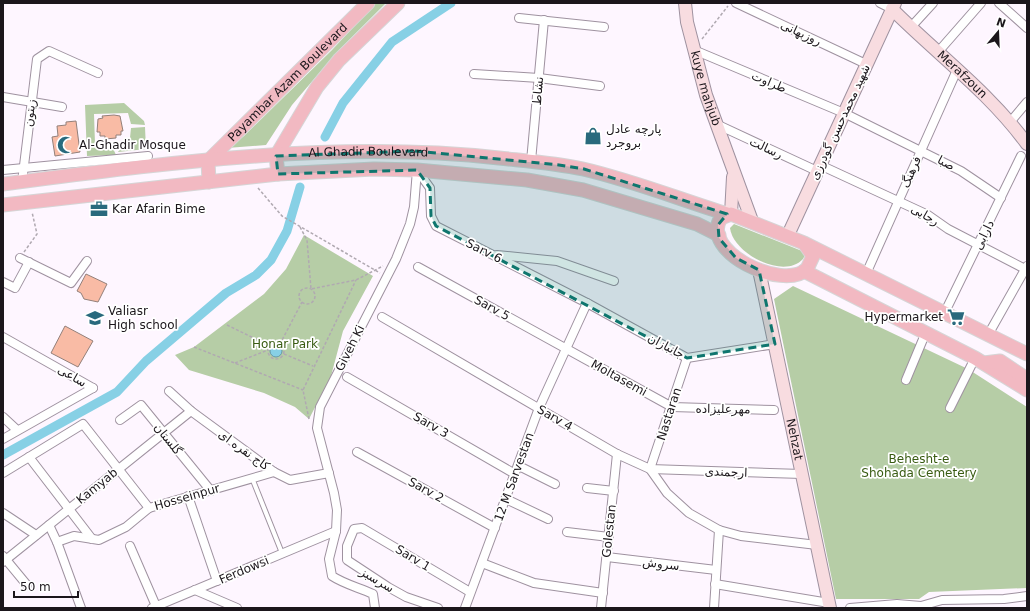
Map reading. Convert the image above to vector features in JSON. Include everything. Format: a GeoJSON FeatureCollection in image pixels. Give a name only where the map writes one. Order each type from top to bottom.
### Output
{"type":"FeatureCollection","features":[{"type":"Feature","properties":{"kind":"main road","name":"Payambar Azam Boulevard"},"geometry":{"type":"LineString","coordinates":[[208,161],[368,3]]}},
{"type":"Feature","properties":{"kind":"main road","name":"Payambar Azam Boulevard"},"geometry":{"type":"LineString","coordinates":[[276,156],[325,77],[339,60],[398,3]]}},
{"type":"Feature","properties":{"kind":"main road","name":"Al Ghadir Boulevard"},"geometry":{"type":"LineString","coordinates":[[3,184],[208,161],[350,151],[415,151],[531,161],[584,169],[752,221],[804,243]]}},
{"type":"Feature","properties":{"kind":"main road"},"geometry":{"type":"LineString","coordinates":[[276,156],[278,174]]}},
{"type":"Feature","properties":{"kind":"main road"},"geometry":{"type":"LineString","coordinates":[[208,161],[209,182]]}},
{"type":"Feature","properties":{"kind":"main road","name":"Al Ghadir Boulevard"},"geometry":{"type":"LineString","coordinates":[[3,205],[278,174],[374,169],[417,170],[527,180],[583,190],[697,224],[718,235]]}},
{"type":"Feature","properties":{"kind":"main road"},"geometry":{"type":"LineString","coordinates":[[729,214],[720,220],[718,225],[718,235],[728,250],[736,258],[759,270],[785,276],[804,272],[810,265],[813,256],[804,243]]}},
{"type":"Feature","properties":{"kind":"main road"},"geometry":{"type":"LineString","coordinates":[[804,243],[1027,354]]}},
{"type":"Feature","properties":{"kind":"main road"},"geometry":{"type":"LineString","coordinates":[[804,272],[926,332],[979,360],[1027,390]]}},
{"type":"Feature","properties":{"kind":"main road"},"geometry":{"type":"LineString","coordinates":[[993,337],[1001,357],[1027,379]]}},
{"type":"Feature","properties":{"kind":"main road"},"geometry":{"type":"LineString","coordinates":[[979,360],[1001,357],[1027,369]]}},
{"type":"Feature","properties":{"kind":"street","name":"kuye mahjub"},"geometry":{"type":"LineString","coordinates":[[685,3],[686,22],[716,124],[752,221]]}},
{"type":"Feature","properties":{"kind":"street","name":"روزبهانی"},"geometry":{"type":"LineString","coordinates":[[736,3],[866,64]]}},
{"type":"Feature","properties":{"kind":"street"},"geometry":{"type":"LineString","coordinates":[[880,3],[894,6]]}},
{"type":"Feature","properties":{"kind":"street"},"geometry":{"type":"LineString","coordinates":[[911,27],[933,3]]}},
{"type":"Feature","properties":{"kind":"street"},"geometry":{"type":"LineString","coordinates":[[938,52],[981,3]]}},
{"type":"Feature","properties":{"kind":"street"},"geometry":{"type":"LineString","coordinates":[[999,3],[1027,28]]}},
{"type":"Feature","properties":{"kind":"street","name":"شهید محمدحسن گودرزی"},"geometry":{"type":"LineString","coordinates":[[788,235],[894,6]]}},
{"type":"Feature","properties":{"kind":"street","name":"Merafzoun"},"geometry":{"type":"LineString","coordinates":[[894,6],[911,27],[1011,121],[1027,144]]}},
{"type":"Feature","properties":{"kind":"street"},"geometry":{"type":"LineString","coordinates":[[518,18],[604,27]]}},
{"type":"Feature","properties":{"kind":"street","name":"نشاط"},"geometry":{"type":"LineString","coordinates":[[531,161],[544,20]]}},
{"type":"Feature","properties":{"kind":"street","name":"زیتون"},"geometry":{"type":"LineString","coordinates":[[22,182],[37,59],[49,50],[98,73]]}},
{"type":"Feature","properties":{"kind":"street","name":"طراوت"},"geometry":{"type":"LineString","coordinates":[[694,50],[844,113]]}},
{"type":"Feature","properties":{"kind":"street","name":"فرهنگ"},"geometry":{"type":"LineString","coordinates":[[866,274],[957,70]]}},
{"type":"Feature","properties":{"kind":"street"},"geometry":{"type":"LineString","coordinates":[[474,74],[539,78],[600,86]]}},
{"type":"Feature","properties":{"kind":"street"},"geometry":{"type":"LineString","coordinates":[[3,97],[62,107]]}},
{"type":"Feature","properties":{"kind":"street"},"geometry":{"type":"LineString","coordinates":[[1011,121],[1027,102]]}},
{"type":"Feature","properties":{"kind":"street","name":"صبا"},"geometry":{"type":"LineString","coordinates":[[844,113],[961,171],[1001,198]]}},
{"type":"Feature","properties":{"kind":"street","name":"رسالت"},"geometry":{"type":"LineString","coordinates":[[716,124],[818,168]]}},
{"type":"Feature","properties":{"kind":"street"},"geometry":{"type":"LineString","coordinates":[[3,170],[148,156]]}},
{"type":"Feature","properties":{"kind":"street","name":"دارابی"},"geometry":{"type":"LineString","coordinates":[[944,314],[979,246],[1022,156]]}},
{"type":"Feature","properties":{"kind":"street","name":"رجایی"},"geometry":{"type":"LineString","coordinates":[[818,168],[899,201],[928,215],[948,229],[1026,269]]}},
{"type":"Feature","properties":{"kind":"street","name":"Sarv 6"},"geometry":{"type":"LineString","coordinates":[[417,170],[430,188],[431,216],[436,226],[587,303]]}},
{"type":"Feature","properties":{"kind":"street","name":"Giveh Ki"},"geometry":{"type":"LineString","coordinates":[[373,594],[355,585],[341,582],[332,576],[329,559],[336,531],[337,510],[317,428],[320,407],[396,259],[410,224],[414,207],[417,170]]}},
{"type":"Feature","properties":{"kind":"street"},"geometry":{"type":"LineString","coordinates":[[729,214],[733,172]]}},
{"type":"Feature","properties":{"kind":"street"},"geometry":{"type":"LineString","coordinates":[[492,255],[557,261],[614,281]]}},
{"type":"Feature","properties":{"kind":"street"},"geometry":{"type":"LineString","coordinates":[[20,258],[71,283],[87,261]]}},
{"type":"Feature","properties":{"kind":"street"},"geometry":{"type":"LineString","coordinates":[[3,282],[15,288],[29,262]]}},
{"type":"Feature","properties":{"kind":"street","name":"Sarv 5"},"geometry":{"type":"LineString","coordinates":[[418,267],[567,349]]}},
{"type":"Feature","properties":{"kind":"street"},"geometry":{"type":"LineString","coordinates":[[993,337],[1026,269]]}},
{"type":"Feature","properties":{"kind":"street","name":"Nehzat"},"geometry":{"type":"LineString","coordinates":[[759,270],[829,605]]}},
{"type":"Feature","properties":{"kind":"street","name":"12 M Sarvestan"},"geometry":{"type":"LineString","coordinates":[[465,608],[519,466],[539,408],[587,303]]}},
{"type":"Feature","properties":{"kind":"street","name":"جانبازان"},"geometry":{"type":"LineString","coordinates":[[587,303],[687,358],[775,344]]}},
{"type":"Feature","properties":{"kind":"street","name":"Sarv 4"},"geometry":{"type":"LineString","coordinates":[[382,317],[617,454],[650,469]]}},
{"type":"Feature","properties":{"kind":"street"},"geometry":{"type":"LineString","coordinates":[[906,380],[926,332]]}},
{"type":"Feature","properties":{"kind":"street","name":"ساعی"},"geometry":{"type":"LineString","coordinates":[[3,336],[93,388],[3,439]]}},
{"type":"Feature","properties":{"kind":"street","name":"Moltasemi"},"geometry":{"type":"LineString","coordinates":[[567,349],[672,407]]}},
{"type":"Feature","properties":{"kind":"street","name":"Nastaran"},"geometry":{"type":"LineString","coordinates":[[650,469],[672,407],[687,358]]}},
{"type":"Feature","properties":{"kind":"street"},"geometry":{"type":"LineString","coordinates":[[950,408],[979,360]]}},
{"type":"Feature","properties":{"kind":"street","name":"Sarv 3"},"geometry":{"type":"LineString","coordinates":[[347,377],[516,474]]}},
{"type":"Feature","properties":{"kind":"street","name":"کاج نقره ای"},"geometry":{"type":"LineString","coordinates":[[169,391],[191,411],[274,472],[290,480],[329,473]]}},
{"type":"Feature","properties":{"kind":"street","name":"گلستان"},"geometry":{"type":"LineString","coordinates":[[120,420],[141,406],[211,491]]}},
{"type":"Feature","properties":{"kind":"street","name":"مهرعلیزاده"},"geometry":{"type":"LineString","coordinates":[[672,407],[774,410]]}},
{"type":"Feature","properties":{"kind":"street","name":"Kamyab"},"geometry":{"type":"LineString","coordinates":[[4,559],[49,525],[191,411]]}},
{"type":"Feature","properties":{"kind":"street"},"geometry":{"type":"LineString","coordinates":[[3,417],[17,430]]}},
{"type":"Feature","properties":{"kind":"street"},"geometry":{"type":"LineString","coordinates":[[3,473],[83,424],[149,508]]}},
{"type":"Feature","properties":{"kind":"street","name":"Sarv 2"},"geometry":{"type":"LineString","coordinates":[[357,452],[495,528]]}},
{"type":"Feature","properties":{"kind":"street","name":"Golestan"},"geometry":{"type":"LineString","coordinates":[[601,608],[617,454]]}},
{"type":"Feature","properties":{"kind":"street"},"geometry":{"type":"LineString","coordinates":[[29,457],[92,539]]}},
{"type":"Feature","properties":{"kind":"street"},"geometry":{"type":"LineString","coordinates":[[519,466],[555,484]]}},
{"type":"Feature","properties":{"kind":"street"},"geometry":{"type":"LineString","coordinates":[[650,469],[667,493],[689,513],[719,530],[741,536],[817,545]]}},
{"type":"Feature","properties":{"kind":"street","name":"ارجمندی"},"geometry":{"type":"LineString","coordinates":[[650,469],[802,474]]}},
{"type":"Feature","properties":{"kind":"street","name":"Hosseinpur"},"geometry":{"type":"LineString","coordinates":[[57,542],[74,536],[99,540],[126,527],[149,508],[274,472]]}},
{"type":"Feature","properties":{"kind":"street"},"geometry":{"type":"LineString","coordinates":[[587,488],[614,491]]}},
{"type":"Feature","properties":{"kind":"street"},"geometry":{"type":"LineString","coordinates":[[188,496],[217,581]]}},
{"type":"Feature","properties":{"kind":"street"},"geometry":{"type":"LineString","coordinates":[[506,499],[548,519]]}},
{"type":"Feature","properties":{"kind":"street"},"geometry":{"type":"LineString","coordinates":[[3,513],[36,535]]}},
{"type":"Feature","properties":{"kind":"street"},"geometry":{"type":"LineString","coordinates":[[49,525],[57,542],[81,608]]}},
{"type":"Feature","properties":{"kind":"street","name":"Sarv 1"},"geometry":{"type":"LineString","coordinates":[[354,529],[362,528],[470,592]]}},
{"type":"Feature","properties":{"kind":"street","name":"سرسبز"},"geometry":{"type":"LineString","coordinates":[[354,529],[347,546],[347,560],[406,596],[438,608]]}},
{"type":"Feature","properties":{"kind":"street"},"geometry":{"type":"LineString","coordinates":[[714,608],[719,530]]}},
{"type":"Feature","properties":{"kind":"street","name":"Ferdowsi"},"geometry":{"type":"LineString","coordinates":[[154,607],[336,531]]}},
{"type":"Feature","properties":{"kind":"street"},"geometry":{"type":"LineString","coordinates":[[566,532],[609,537]]}},
{"type":"Feature","properties":{"kind":"street"},"geometry":{"type":"LineString","coordinates":[[130,546],[154,607]]}},
{"type":"Feature","properties":{"kind":"street","name":"سروش"},"geometry":{"type":"LineString","coordinates":[[607,557],[716,570]]}},
{"type":"Feature","properties":{"kind":"street"},"geometry":{"type":"LineString","coordinates":[[4,559],[27,585]]}},
{"type":"Feature","properties":{"kind":"street"},"geometry":{"type":"LineString","coordinates":[[482,563],[534,583],[603,593]]}},
{"type":"Feature","properties":{"kind":"street"},"geometry":{"type":"LineString","coordinates":[[375,608],[373,594],[380,581]]}},
{"type":"Feature","properties":{"kind":"street"},"geometry":{"type":"LineString","coordinates":[[715,584],[829,605]]}},
{"type":"Feature","properties":{"kind":"street"},"geometry":{"type":"LineString","coordinates":[[195,590],[237,608]]}},
{"type":"Feature","properties":{"kind":"street"},"geometry":{"type":"LineString","coordinates":[[850,608],[897,604],[921,606],[942,600],[1004,599],[1027,596]]}},
{"type":"Feature","properties":{"kind":"lane"},"geometry":{"type":"LineString","coordinates":[[252,478],[282,554]]}},
{"type":"Feature","properties":{"kind":"path"},"geometry":{"type":"LineString","coordinates":[[694,50],[731,3]]}},
{"type":"Feature","properties":{"kind":"path"},"geometry":{"type":"LineString","coordinates":[[249,177],[282,216],[386,278]]}},
{"type":"Feature","properties":{"kind":"path"},"geometry":{"type":"LineString","coordinates":[[20,258],[37,234],[31,202]]}},
{"type":"Feature","properties":{"kind":"path"},"geometry":{"type":"LineString","coordinates":[[299,225],[308,240],[311,289],[315,295],[313,302],[306,304],[302,302]]}},
{"type":"Feature","properties":{"kind":"path"},"geometry":{"type":"LineString","coordinates":[[280,344],[302,302],[300,299],[301,291],[304,289],[356,280],[396,259]]}},
{"type":"Feature","properties":{"kind":"path"},"geometry":{"type":"LineString","coordinates":[[317,428],[309,419],[302,390],[356,280]]}},
{"type":"Feature","properties":{"kind":"path"},"geometry":{"type":"LineString","coordinates":[[227,325],[270,346]]}},
{"type":"Feature","properties":{"kind":"path"},"geometry":{"type":"LineString","coordinates":[[235,363],[268,350],[270,346],[276,343],[280,344]]}},
{"type":"Feature","properties":{"kind":"path"},"geometry":{"type":"LineString","coordinates":[[280,344],[284,350],[284,354]]}},
{"type":"Feature","properties":{"kind":"path"},"geometry":{"type":"LineString","coordinates":[[194,347],[302,390]]}},
{"type":"Feature","properties":{"kind":"path"},"geometry":{"type":"LineString","coordinates":[[268,350],[271,357],[274,358],[278,358],[284,354]]}},
{"type":"Feature","properties":{"kind":"path"},"geometry":{"type":"LineString","coordinates":[[284,354],[314,367]]}},
{"type":"Feature","properties":{"kind":"highlighted area"},"geometry":{"type":"Polygon","coordinates":[[[415,151],[559,165],[584,169],[727,214],[718,225],[719,238],[736,258],[759,270],[775,344],[687,358],[436,226],[431,216],[430,188],[417,170],[278,174],[276,156],[415,151]]]}},
{"type":"Feature","properties":{"kind":"green space"},"geometry":{"type":"Polygon","coordinates":[[[376,3],[386,3],[337,52],[292,105],[266,145],[227,148],[244,136],[332,50],[376,3]]]}},
{"type":"Feature","properties":{"kind":"green space"},"geometry":{"type":"Polygon","coordinates":[[[124,103],[144,121],[145,125],[131,124],[128,113],[94,114],[95,144],[111,144],[116,155],[87,156],[85,105],[124,103]]]}},
{"type":"Feature","properties":{"kind":"green space"},"geometry":{"type":"Polygon","coordinates":[[[145,127],[146,149],[118,152],[123,144],[130,138],[131,128],[145,127]]]}},
{"type":"Feature","properties":{"kind":"green space"},"geometry":{"type":"Polygon","coordinates":[[[734,224],[802,251],[805,255],[803,259],[795,265],[784,267],[760,261],[749,255],[733,238],[730,228],[734,224]]]}},
{"type":"Feature","properties":{"kind":"green space","name":"Honar Park"},"geometry":{"type":"Polygon","coordinates":[[[304,235],[373,276],[343,331],[331,376],[309,419],[295,407],[264,393],[189,370],[175,355],[194,347],[264,294],[286,269],[304,235]]]}},
{"type":"Feature","properties":{"kind":"green space","name":"Behesht-e Shohada Cemetery"},"geometry":{"type":"Polygon","coordinates":[[[793,286],[968,369],[1027,407],[1027,588],[929,592],[919,599],[836,599],[774,299],[793,286]]]}},
{"type":"Feature","properties":{"kind":"water"},"geometry":{"type":"Polygon","coordinates":[[[274,345],[278,345],[282,351],[278,357],[274,357],[270,353],[270,349],[274,345]]]}},
{"type":"Feature","properties":{"kind":"building"},"geometry":{"type":"Polygon","coordinates":[[[102,116],[120,116],[123,131],[121,131],[121,135],[116,135],[116,138],[105,139],[105,136],[100,136],[100,132],[97,132],[98,119],[103,118],[102,116]]]}},
{"type":"Feature","properties":{"kind":"building","name":"Al-Ghadir Mosque"},"geometry":{"type":"Polygon","coordinates":[[[76,121],[80,152],[55,156],[52,137],[58,136],[57,126],[66,125],[66,122],[76,121]]]}},
{"type":"Feature","properties":{"kind":"building"},"geometry":{"type":"Polygon","coordinates":[[[86,274],[107,284],[98,302],[84,299],[81,293],[77,291],[86,274]]]}},
{"type":"Feature","properties":{"kind":"building"},"geometry":{"type":"Polygon","coordinates":[[[65,326],[93,341],[78,367],[51,353],[65,326]]]}},
{"type":"Feature","properties":{"kind":"waterway"},"geometry":{"type":"LineString","coordinates":[[325,137],[343,103],[392,42],[451,3]]}},
{"type":"Feature","properties":{"kind":"waterway"},"geometry":{"type":"LineString","coordinates":[[3,455],[117,392],[146,361],[226,293],[256,275],[271,260],[287,231],[300,187]]}},
{"type":"Feature","properties":{"kind":"place","name":"پارچه عادل بروجرد"},"geometry":{"type":"Point","coordinates":[593,136]}},
{"type":"Feature","properties":{"kind":"place","name":"Al-Ghadir Mosque"},"geometry":{"type":"Point","coordinates":[66,145]}},
{"type":"Feature","properties":{"kind":"place","name":"Kar Afarin Bime"},"geometry":{"type":"Point","coordinates":[99,209]}},
{"type":"Feature","properties":{"kind":"place","name":"Hypermarket"},"geometry":{"type":"Point","coordinates":[956,317]}},
{"type":"Feature","properties":{"kind":"place","name":"Valiasr High school"},"geometry":{"type":"Point","coordinates":[95,318]}}]}
